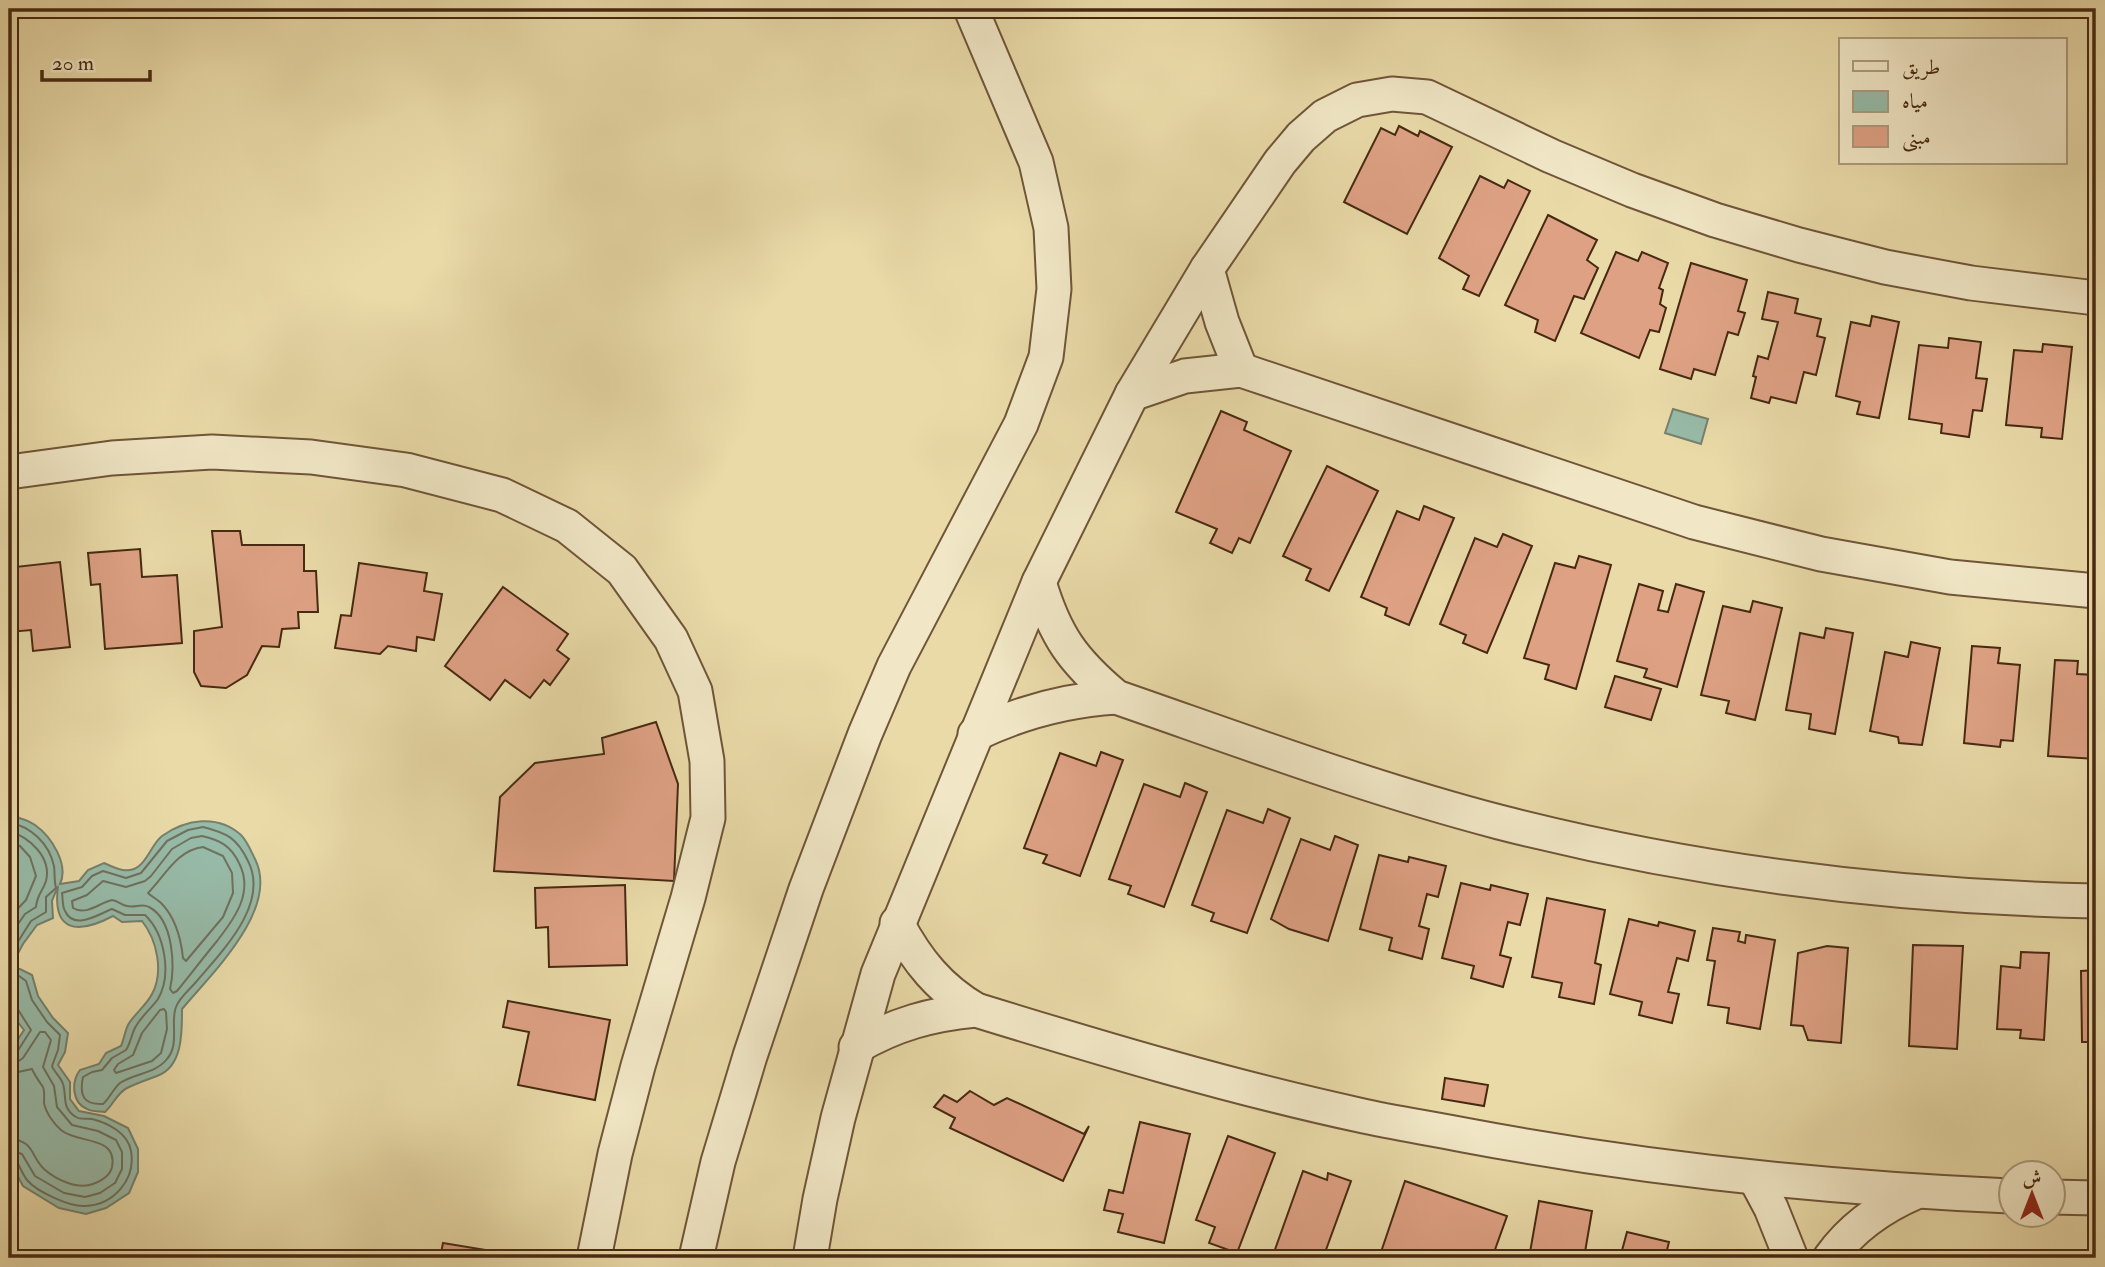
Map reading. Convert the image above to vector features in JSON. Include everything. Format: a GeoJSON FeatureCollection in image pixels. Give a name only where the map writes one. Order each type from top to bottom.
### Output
{"type":"FeatureCollection","features":[{"type":"Feature","properties":{"kind":"street"},"geometry":{"type":"LineString","coordinates":[[696,1258],[718,1162],[750,1056],[806,890],[865,734],[894,666],[1021,424],[1046,357],[1054,289],[1051,228],[1036,162],[971,9]]}},
{"type":"Feature","properties":{"kind":"street"},"geometry":{"type":"LineString","coordinates":[[810,1258],[820,1199],[856,1046],[878,974],[1039,582],[1132,394],[1207,269],[1280,162],[1301,137],[1325,116],[1357,100],[1392,94],[1427,97],[1551,156],[1632,190],[1715,220],[1885,267],[1971,283],[2096,298]]}},
{"type":"Feature","properties":{"kind":"street"},"geometry":{"type":"LineString","coordinates":[[1207,269],[1222,321],[1241,370]]}},
{"type":"Feature","properties":{"kind":"street"},"geometry":{"type":"LineString","coordinates":[[1132,394],[1185,376],[1241,370],[1694,522],[1796,548],[1950,577],[2096,591]]}},
{"type":"Feature","properties":{"kind":"street"},"geometry":{"type":"LineString","coordinates":[[9,472],[112,458],[212,452],[311,457],[406,470],[502,495],[567,526],[622,570],[671,639],[695,691],[707,761],[708,818],[688,898],[631,1091],[594,1258]]}},
{"type":"Feature","properties":{"kind":"street"},"geometry":{"type":"LineString","coordinates":[[1039,582],[1049,616],[1066,647],[1089,674],[1116,697],[1410,796],[1586,842],[1689,862],[1859,886],[2012,899],[2096,901]]}},
{"type":"Feature","properties":{"kind":"street"},"geometry":{"type":"LineString","coordinates":[[975,734],[1002,721],[1058,704],[1116,697]]}},
{"type":"Feature","properties":{"kind":"street"},"geometry":{"type":"LineString","coordinates":[[897,923],[915,954],[938,983],[976,1010],[1167,1068],[1361,1116],[1557,1152],[1755,1178],[1916,1192],[1996,1195]]}},
{"type":"Feature","properties":{"kind":"street"},"geometry":{"type":"LineString","coordinates":[[856,1046],[902,1024],[926,1017],[976,1010]]}},
{"type":"Feature","properties":{"kind":"street"},"geometry":{"type":"LineString","coordinates":[[1755,1178],[1771,1208],[1791,1258]]}},
{"type":"Feature","properties":{"kind":"street"},"geometry":{"type":"LineString","coordinates":[[1830,1258],[1862,1223],[1890,1203],[1916,1192]]}},
{"type":"Feature","properties":{"kind":"street"},"geometry":{"type":"LineString","coordinates":[[2066,1197],[2096,1198]]}},
{"type":"Feature","properties":{"kind":"water"},"geometry":{"type":"Polygon","coordinates":[[[1673,409],[1708,419],[1701,444],[1665,433],[1673,409]]]}},
{"type":"Feature","properties":{"kind":"water"},"geometry":{"type":"Polygon","coordinates":[[[9,815],[32,823],[53,844],[61,860],[60,884],[79,881],[88,870],[104,863],[122,870],[135,869],[162,836],[181,826],[202,821],[222,824],[241,835],[255,859],[260,878],[258,898],[251,919],[225,959],[182,1009],[179,1048],[172,1065],[157,1076],[124,1090],[105,1112],[91,1111],[78,1102],[75,1080],[80,1070],[99,1064],[106,1053],[121,1046],[128,1025],[147,1002],[156,985],[157,956],[152,937],[142,921],[122,922],[113,916],[88,926],[70,925],[63,921],[59,913],[58,886],[52,901],[53,918],[37,925],[10,968],[32,975],[38,996],[53,1018],[68,1033],[65,1052],[58,1065],[70,1082],[70,1099],[79,1111],[104,1116],[128,1128],[138,1149],[138,1172],[129,1193],[106,1208],[86,1214],[59,1208],[23,1186],[9,1160],[9,1053],[24,1030],[9,1011],[9,815]]]}},
{"type":"Feature","properties":{"kind":"building"},"geometry":{"type":"Polygon","coordinates":[[[1399,126],[1418,136],[1420,131],[1452,147],[1407,234],[1344,202],[1381,128],[1395,135],[1399,126]]]}},
{"type":"Feature","properties":{"kind":"building"},"geometry":{"type":"Polygon","coordinates":[[[1480,176],[1504,188],[1508,180],[1530,191],[1479,296],[1463,289],[1469,276],[1439,258],[1480,176]]]}},
{"type":"Feature","properties":{"kind":"building"},"geometry":{"type":"Polygon","coordinates":[[[1548,215],[1597,240],[1587,260],[1598,268],[1584,299],[1574,296],[1555,341],[1535,332],[1538,320],[1505,305],[1548,215]]]}},
{"type":"Feature","properties":{"kind":"building"},"geometry":{"type":"Polygon","coordinates":[[[1616,252],[1638,261],[1642,252],[1668,263],[1659,288],[1663,290],[1660,304],[1666,308],[1659,332],[1650,330],[1639,358],[1581,333],[1616,252]]]}},
{"type":"Feature","properties":{"kind":"building"},"geometry":{"type":"Polygon","coordinates":[[[1691,263],[1747,280],[1738,311],[1745,313],[1738,335],[1728,332],[1715,375],[1694,369],[1691,379],[1660,369],[1691,263]]]}},
{"type":"Feature","properties":{"kind":"building"},"geometry":{"type":"Polygon","coordinates":[[[1768,292],[1798,299],[1795,313],[1821,319],[1817,336],[1825,338],[1816,375],[1804,372],[1796,403],[1771,397],[1769,403],[1751,398],[1758,356],[1768,359],[1778,322],[1762,319],[1768,292]]]}},
{"type":"Feature","properties":{"kind":"building"},"geometry":{"type":"Polygon","coordinates":[[[1872,316],[1899,322],[1879,418],[1857,414],[1860,402],[1836,396],[1851,322],[1870,326],[1872,316]]]}},
{"type":"Feature","properties":{"kind":"building"},"geometry":{"type":"Polygon","coordinates":[[[1949,338],[1981,342],[1976,378],[1987,379],[1982,411],[1973,410],[1969,437],[1941,433],[1942,424],[1909,419],[1919,345],[1948,348],[1949,338]]]}},
{"type":"Feature","properties":{"kind":"building"},"geometry":{"type":"Polygon","coordinates":[[[2043,344],[2072,347],[2062,439],[2041,437],[2042,428],[2006,425],[2014,350],[2042,352],[2043,344]]]}},
{"type":"Feature","properties":{"kind":"building"},"geometry":{"type":"Polygon","coordinates":[[[1221,411],[1247,422],[1244,430],[1291,451],[1250,543],[1239,538],[1232,553],[1210,543],[1217,529],[1176,512],[1221,411]]]}},
{"type":"Feature","properties":{"kind":"building"},"geometry":{"type":"Polygon","coordinates":[[[1327,466],[1378,491],[1329,591],[1306,580],[1311,569],[1283,556],[1327,466]]]}},
{"type":"Feature","properties":{"kind":"building"},"geometry":{"type":"Polygon","coordinates":[[[1424,506],[1454,518],[1409,625],[1385,615],[1387,608],[1361,597],[1397,511],[1419,520],[1424,506]]]}},
{"type":"Feature","properties":{"kind":"building"},"geometry":{"type":"Polygon","coordinates":[[[212,531],[240,531],[242,545],[304,545],[304,571],[316,571],[318,612],[298,612],[299,628],[282,629],[279,647],[262,646],[247,675],[226,688],[201,686],[194,672],[194,631],[222,627],[212,531]]]}},
{"type":"Feature","properties":{"kind":"building"},"geometry":{"type":"Polygon","coordinates":[[[1503,534],[1532,546],[1487,653],[1463,643],[1466,635],[1440,624],[1475,538],[1497,547],[1503,534]]]}},
{"type":"Feature","properties":{"kind":"building"},"geometry":{"type":"Polygon","coordinates":[[[13,542],[16,567],[60,562],[70,647],[33,651],[31,630],[9,632],[9,543],[13,542]]]}},
{"type":"Feature","properties":{"kind":"building"},"geometry":{"type":"Polygon","coordinates":[[[140,549],[142,577],[177,575],[182,643],[105,649],[100,584],[91,585],[88,553],[140,549]]]}},
{"type":"Feature","properties":{"kind":"building"},"geometry":{"type":"Polygon","coordinates":[[[1579,556],[1611,565],[1576,689],[1545,679],[1549,665],[1524,658],[1555,563],[1575,568],[1579,556]]]}},
{"type":"Feature","properties":{"kind":"building"},"geometry":{"type":"Polygon","coordinates":[[[359,563],[427,573],[424,591],[442,594],[434,640],[417,637],[416,651],[388,646],[380,654],[335,648],[341,615],[351,616],[359,563]]]}},
{"type":"Feature","properties":{"kind":"building"},"geometry":{"type":"Polygon","coordinates":[[[1639,584],[1663,591],[1658,610],[1668,612],[1676,584],[1704,592],[1677,687],[1644,677],[1647,669],[1617,661],[1639,584]]]}},
{"type":"Feature","properties":{"kind":"building"},"geometry":{"type":"Polygon","coordinates":[[[503,587],[568,634],[557,650],[569,659],[550,685],[544,680],[530,698],[505,680],[490,700],[445,666],[503,587]]]}},
{"type":"Feature","properties":{"kind":"building"},"geometry":{"type":"Polygon","coordinates":[[[1753,601],[1782,608],[1755,720],[1726,713],[1729,701],[1701,695],[1723,606],[1750,612],[1753,601]]]}},
{"type":"Feature","properties":{"kind":"building"},"geometry":{"type":"Polygon","coordinates":[[[1826,628],[1853,633],[1835,734],[1809,729],[1811,714],[1786,710],[1800,633],[1824,638],[1826,628]]]}},
{"type":"Feature","properties":{"kind":"building"},"geometry":{"type":"Polygon","coordinates":[[[1911,642],[1940,648],[1922,745],[1899,743],[1898,737],[1870,731],[1885,652],[1908,657],[1911,642]]]}},
{"type":"Feature","properties":{"kind":"building"},"geometry":{"type":"Polygon","coordinates":[[[1972,646],[2000,648],[1998,663],[2020,665],[2013,741],[2001,740],[2000,747],[1964,743],[1972,646]]]}},
{"type":"Feature","properties":{"kind":"building"},"geometry":{"type":"Polygon","coordinates":[[[2055,660],[2078,661],[2077,674],[2096,675],[2096,759],[2048,756],[2055,660]]]}},
{"type":"Feature","properties":{"kind":"building"},"geometry":{"type":"Polygon","coordinates":[[[1615,676],[1661,689],[1651,720],[1605,707],[1615,676]]]}},
{"type":"Feature","properties":{"kind":"building"},"geometry":{"type":"Polygon","coordinates":[[[656,722],[678,784],[674,881],[494,871],[500,797],[535,763],[604,754],[602,738],[656,722]]]}},
{"type":"Feature","properties":{"kind":"building"},"geometry":{"type":"Polygon","coordinates":[[[1101,752],[1123,760],[1080,876],[1043,863],[1047,855],[1024,848],[1060,753],[1096,766],[1101,752]]]}},
{"type":"Feature","properties":{"kind":"building"},"geometry":{"type":"Polygon","coordinates":[[[1185,783],[1207,792],[1164,907],[1128,894],[1131,886],[1109,879],[1144,784],[1180,797],[1185,783]]]}},
{"type":"Feature","properties":{"kind":"building"},"geometry":{"type":"Polygon","coordinates":[[[1268,809],[1290,818],[1247,933],[1211,921],[1214,913],[1192,905],[1227,810],[1263,823],[1268,809]]]}},
{"type":"Feature","properties":{"kind":"building"},"geometry":{"type":"Polygon","coordinates":[[[1335,836],[1358,845],[1328,941],[1289,929],[1271,919],[1301,839],[1330,850],[1335,836]]]}},
{"type":"Feature","properties":{"kind":"building"},"geometry":{"type":"Polygon","coordinates":[[[1379,855],[1408,862],[1409,857],[1446,866],[1438,897],[1427,894],[1419,926],[1429,929],[1422,959],[1389,950],[1392,938],[1360,929],[1379,855]]]}},
{"type":"Feature","properties":{"kind":"building"},"geometry":{"type":"Polygon","coordinates":[[[1461,883],[1490,890],[1491,885],[1528,894],[1520,925],[1508,922],[1500,955],[1511,958],[1503,987],[1471,978],[1474,966],[1442,958],[1461,883]]]}},
{"type":"Feature","properties":{"kind":"building"},"geometry":{"type":"Polygon","coordinates":[[[625,885],[627,965],[549,967],[548,927],[536,928],[535,888],[625,885]]]}},
{"type":"Feature","properties":{"kind":"building"},"geometry":{"type":"Polygon","coordinates":[[[1547,898],[1605,910],[1595,963],[1601,965],[1594,1004],[1559,997],[1562,983],[1532,977],[1547,898]]]}},
{"type":"Feature","properties":{"kind":"building"},"geometry":{"type":"Polygon","coordinates":[[[1629,919],[1658,926],[1659,922],[1695,931],[1688,961],[1677,958],[1668,992],[1679,994],[1672,1023],[1639,1015],[1642,1002],[1610,994],[1629,919]]]}},
{"type":"Feature","properties":{"kind":"building"},"geometry":{"type":"Polygon","coordinates":[[[1713,928],[1740,932],[1738,941],[1745,943],[1746,935],[1775,940],[1760,1029],[1727,1023],[1729,1008],[1708,1005],[1715,961],[1707,960],[1713,928]]]}},
{"type":"Feature","properties":{"kind":"building"},"geometry":{"type":"Polygon","coordinates":[[[1913,945],[1963,946],[1957,1049],[1909,1046],[1913,945]]]}},
{"type":"Feature","properties":{"kind":"building"},"geometry":{"type":"Polygon","coordinates":[[[1827,946],[1848,948],[1841,1043],[1808,1040],[1803,1026],[1791,1025],[1798,953],[1827,946]]]}},
{"type":"Feature","properties":{"kind":"building"},"geometry":{"type":"Polygon","coordinates":[[[2021,952],[2049,953],[2044,1040],[2020,1038],[2021,1030],[1997,1029],[2001,966],[2020,968],[2021,952]]]}},
{"type":"Feature","properties":{"kind":"building"},"geometry":{"type":"Polygon","coordinates":[[[2096,970],[2096,1042],[2082,1042],[2081,971],[2096,970]]]}},
{"type":"Feature","properties":{"kind":"building"},"geometry":{"type":"Polygon","coordinates":[[[508,1001],[610,1020],[595,1100],[518,1085],[529,1032],[503,1027],[508,1001]]]}},
{"type":"Feature","properties":{"kind":"building"},"geometry":{"type":"Polygon","coordinates":[[[1445,1078],[1488,1085],[1484,1106],[1442,1099],[1445,1078]]]}},
{"type":"Feature","properties":{"kind":"building"},"geometry":{"type":"Polygon","coordinates":[[[970,1091],[994,1105],[1007,1098],[1084,1134],[1089,1126],[1063,1181],[950,1128],[955,1118],[934,1107],[944,1095],[957,1102],[970,1091]]]}},
{"type":"Feature","properties":{"kind":"building"},"geometry":{"type":"Polygon","coordinates":[[[1140,1122],[1190,1134],[1164,1243],[1118,1232],[1123,1214],[1104,1210],[1109,1190],[1123,1193],[1140,1122]]]}},
{"type":"Feature","properties":{"kind":"building"},"geometry":{"type":"Polygon","coordinates":[[[1228,1136],[1275,1153],[1237,1253],[1209,1243],[1215,1227],[1196,1220],[1228,1136]]]}},
{"type":"Feature","properties":{"kind":"building"},"geometry":{"type":"Polygon","coordinates":[[[1303,1171],[1327,1180],[1328,1173],[1351,1181],[1323,1258],[1272,1258],[1303,1171]]]}},
{"type":"Feature","properties":{"kind":"building"},"geometry":{"type":"Polygon","coordinates":[[[1405,1181],[1507,1216],[1492,1258],[1379,1258],[1405,1181]]]}},
{"type":"Feature","properties":{"kind":"building"},"geometry":{"type":"Polygon","coordinates":[[[1539,1201],[1592,1211],[1584,1258],[1529,1258],[1539,1201]]]}},
{"type":"Feature","properties":{"kind":"building"},"geometry":{"type":"Polygon","coordinates":[[[1627,1232],[1669,1242],[1665,1258],[1620,1258],[1627,1232]]]}},
{"type":"Feature","properties":{"kind":"building"},"geometry":{"type":"Polygon","coordinates":[[[443,1243],[534,1258],[440,1258],[443,1243]]]}}]}
